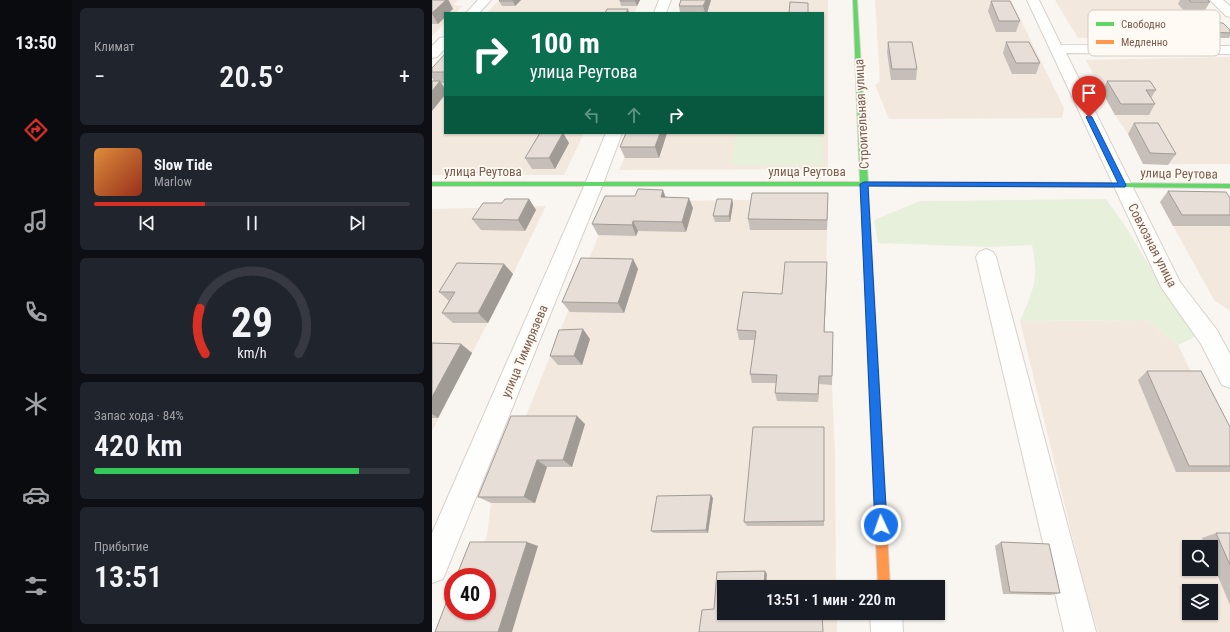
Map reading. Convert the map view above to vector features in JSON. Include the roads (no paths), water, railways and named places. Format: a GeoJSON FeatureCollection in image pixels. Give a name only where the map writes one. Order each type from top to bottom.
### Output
{"type":"FeatureCollection","features":[{"type":"Feature","properties":{"kind":"street"},"geometry":{"type":"LineString","coordinates":[[473,12],[485,0]]}},
{"type":"Feature","properties":{"kind":"street"},"geometry":{"type":"LineString","coordinates":[[660,12],[665,0]]}},
{"type":"Feature","properties":{"kind":"street","name":"Строительная улица"},"geometry":{"type":"LineString","coordinates":[[855,0],[884,580]]}},
{"type":"Feature","properties":{"kind":"street","name":"Совхозная улица"},"geometry":{"type":"LineString","coordinates":[[1033,0],[1172,287],[1209,337],[1230,377]]}},
{"type":"Feature","properties":{"kind":"street"},"geometry":{"type":"LineString","coordinates":[[1216,0],[1230,13]]}},
{"type":"Feature","properties":{"kind":"street"},"geometry":{"type":"LineString","coordinates":[[432,54],[444,42]]}},
{"type":"Feature","properties":{"kind":"street"},"geometry":{"type":"LineString","coordinates":[[1056,49],[1088,49]]}},
{"type":"Feature","properties":{"kind":"street"},"geometry":{"type":"LineString","coordinates":[[1220,50],[1230,50]]}},
{"type":"Feature","properties":{"kind":"street","name":"улица Тимирязева"},"geometry":{"type":"LineString","coordinates":[[432,568],[594,184],[614,134]]}},
{"type":"Feature","properties":{"kind":"street","name":"улица Реутова"},"geometry":{"type":"LineString","coordinates":[[432,184],[1230,186]]}},
{"type":"Feature","properties":{"kind":"street"},"geometry":{"type":"LineString","coordinates":[[986,256],[1080,632]]}},
{"type":"Feature","properties":{"kind":"street"},"geometry":{"type":"LineString","coordinates":[[886,620],[887,632]]}}]}
